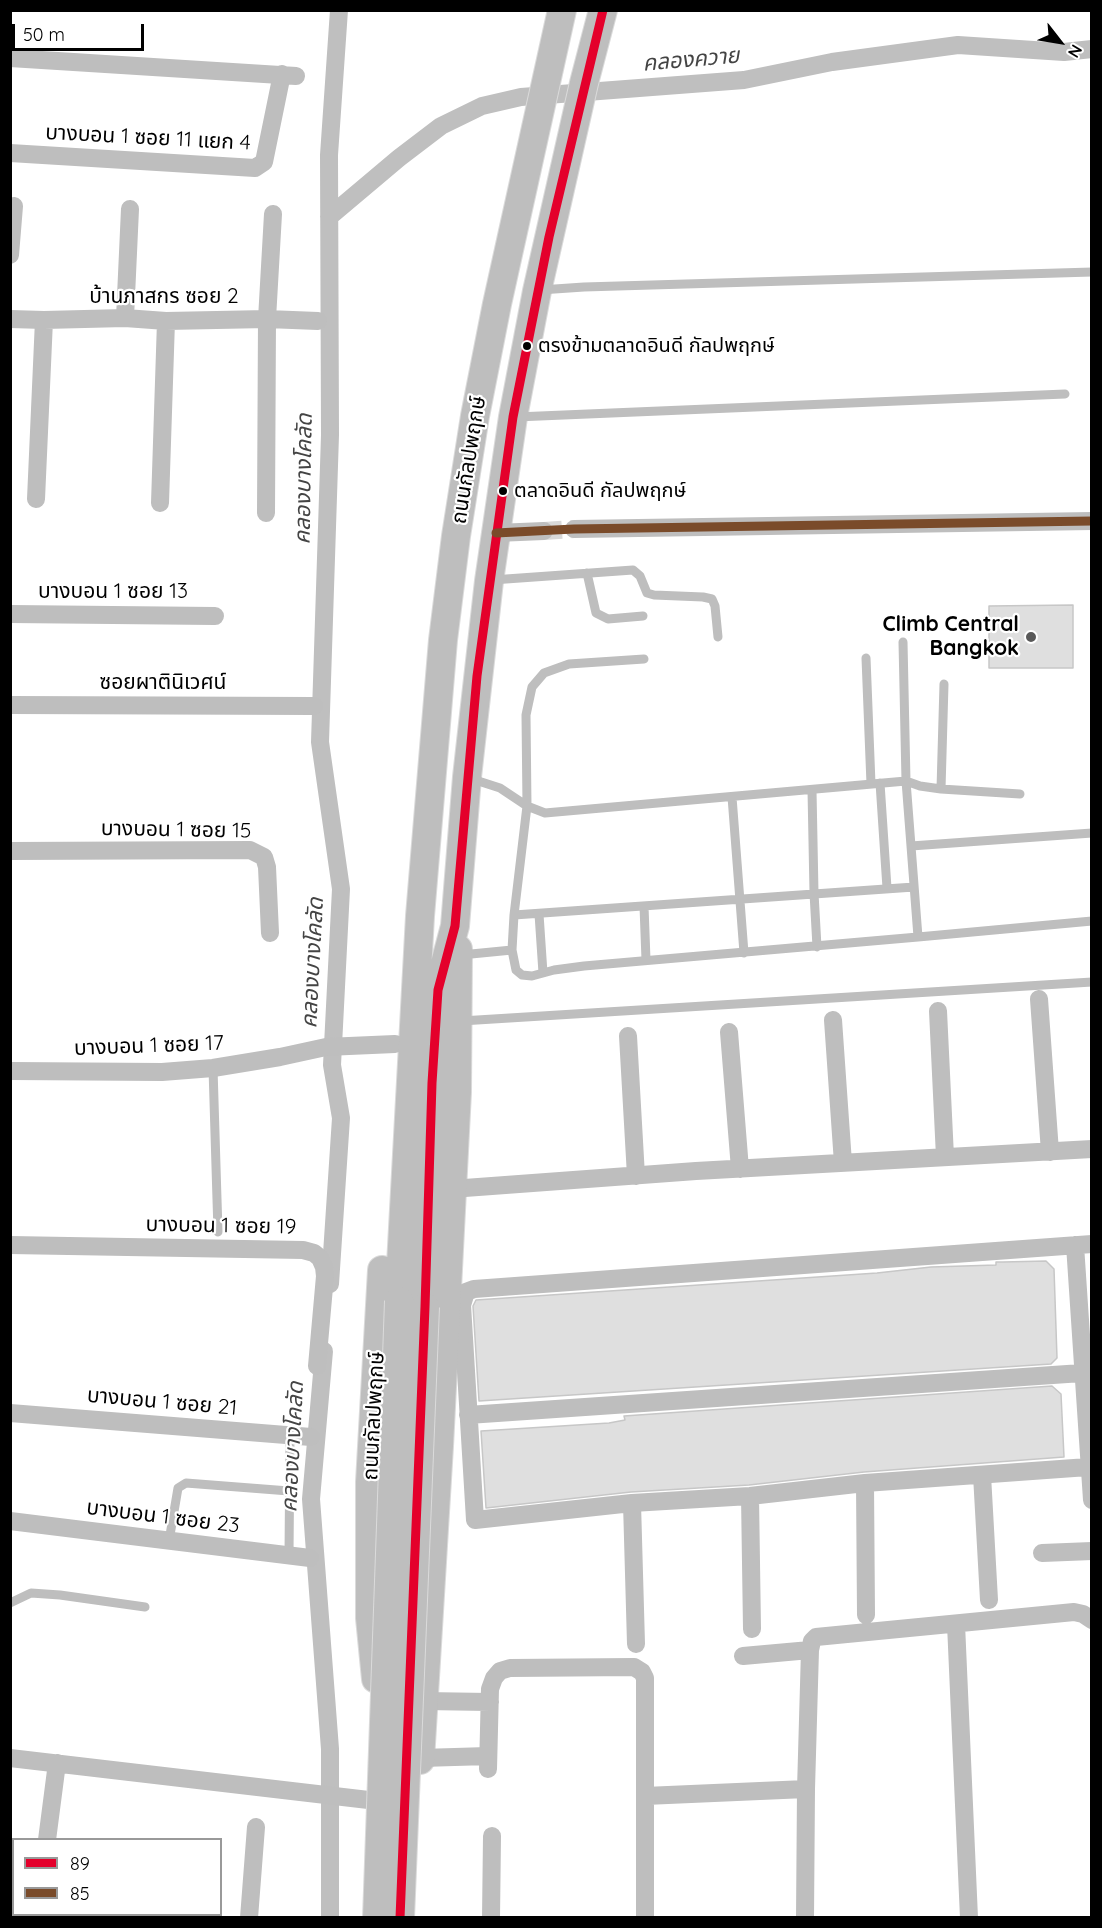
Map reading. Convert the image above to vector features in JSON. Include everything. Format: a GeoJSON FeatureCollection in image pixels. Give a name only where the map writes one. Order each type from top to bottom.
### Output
{"type":"FeatureCollection","features":[{"type":"Feature","properties":{"kind":"main road","name":"ถนนกัลปพฤกษ์"},"geometry":{"type":"LineString","coordinates":[[400,1917],[420,916],[441,662],[456,536],[475,416],[496,304],[562,10]]}},
{"type":"Feature","properties":{"kind":"main road","name":"ถนนกัลปพฤกษ์"},"geometry":{"type":"LineString","coordinates":[[376,1917],[412,1304],[438,990],[455,926],[467,777],[489,581],[513,417],[537,291],[584,83],[603,10]]}},
{"type":"Feature","properties":{"kind":"main road","name":"ถนนกัลปพฤกษ์"},"geometry":{"type":"LineString","coordinates":[[370,1917],[366,1800],[380,1718],[370,1618],[370,1482],[391,1072],[407,956],[420,916]]}},
{"type":"Feature","properties":{"kind":"main road","name":"ถนนกัลปพฤกษ์"},"geometry":{"type":"LineString","coordinates":[[413,1917],[459,1021],[459,955],[455,926]]}},
{"type":"Feature","properties":{"kind":"main road"},"geometry":{"type":"LineString","coordinates":[[370,1579],[376,1587],[392,1593],[417,1591],[425,1588],[431,1581]]}},
{"type":"Feature","properties":{"kind":"street","name":"บางบอน 1 ซอย 11 แยก 4"},"geometry":{"type":"LineString","coordinates":[[10,58],[289,75],[264,162],[255,168],[10,153]]}},
{"type":"Feature","properties":{"kind":"street"},"geometry":{"type":"LineString","coordinates":[[10,255],[14,206]]}},
{"type":"Feature","properties":{"kind":"street"},"geometry":{"type":"LineString","coordinates":[[125,318],[130,209]]}},
{"type":"Feature","properties":{"kind":"street"},"geometry":{"type":"LineString","coordinates":[[266,513],[267,319],[273,214]]}},
{"type":"Feature","properties":{"kind":"street","name":"บ้านภาสกร ซอย 2"},"geometry":{"type":"LineString","coordinates":[[10,319],[318,321]]}},
{"type":"Feature","properties":{"kind":"street"},"geometry":{"type":"LineString","coordinates":[[36,499],[44,320]]}},
{"type":"Feature","properties":{"kind":"street"},"geometry":{"type":"LineString","coordinates":[[160,502],[166,321]]}},
{"type":"Feature","properties":{"kind":"street"},"geometry":{"type":"LineString","coordinates":[[574,529],[1092,521]]}},
{"type":"Feature","properties":{"kind":"street"},"geometry":{"type":"LineString","coordinates":[[496,533],[544,531]]}},
{"type":"Feature","properties":{"kind":"street","name":"บางบอน 1 ซอย 13"},"geometry":{"type":"LineString","coordinates":[[10,614],[215,616]]}},
{"type":"Feature","properties":{"kind":"street","name":"ซอยผาตินิเวศน์"},"geometry":{"type":"LineString","coordinates":[[10,705],[314,706]]}},
{"type":"Feature","properties":{"kind":"street","name":"บางบอน 1 ซอย 15"},"geometry":{"type":"LineString","coordinates":[[10,851],[250,850],[264,857],[267,867],[270,933]]}},
{"type":"Feature","properties":{"kind":"street"},"geometry":{"type":"LineString","coordinates":[[1039,999],[1050,1152]]}},
{"type":"Feature","properties":{"kind":"street"},"geometry":{"type":"LineString","coordinates":[[938,1011],[945,1157]]}},
{"type":"Feature","properties":{"kind":"street"},"geometry":{"type":"LineString","coordinates":[[833,1020],[843,1163]]}},
{"type":"Feature","properties":{"kind":"street"},"geometry":{"type":"LineString","coordinates":[[729,1032],[740,1168]]}},
{"type":"Feature","properties":{"kind":"street"},"geometry":{"type":"LineString","coordinates":[[628,1036],[636,1176]]}},
{"type":"Feature","properties":{"kind":"street","name":"บางบอน 1 ซอย 17"},"geometry":{"type":"LineString","coordinates":[[10,1071],[162,1072],[213,1068],[280,1058],[326,1047],[395,1044]]}},
{"type":"Feature","properties":{"kind":"street"},"geometry":{"type":"LineString","coordinates":[[451,1189],[740,1168],[1092,1149]]}},
{"type":"Feature","properties":{"kind":"street"},"geometry":{"type":"LineString","coordinates":[[1088,1467],[865,1483],[750,1496],[632,1503],[475,1520],[462,1305],[466,1292],[474,1289],[1083,1244],[1088,1467],[1092,1500]]}},
{"type":"Feature","properties":{"kind":"street","name":"บางบอน 1 ซอย 19"},"geometry":{"type":"LineString","coordinates":[[10,1245],[303,1250],[314,1253],[320,1258],[325,1276],[317,1366]]}},
{"type":"Feature","properties":{"kind":"street"},"geometry":{"type":"LineString","coordinates":[[468,1415],[1086,1384]]}},
{"type":"Feature","properties":{"kind":"street","name":"บางบอน 1 ซอย 21"},"geometry":{"type":"LineString","coordinates":[[10,1413],[311,1437]]}},
{"type":"Feature","properties":{"kind":"street"},"geometry":{"type":"LineString","coordinates":[[982,1475],[989,1600]]}},
{"type":"Feature","properties":{"kind":"street"},"geometry":{"type":"LineString","coordinates":[[865,1483],[866,1615]]}},
{"type":"Feature","properties":{"kind":"street"},"geometry":{"type":"LineString","coordinates":[[750,1496],[752,1629]]}},
{"type":"Feature","properties":{"kind":"street"},"geometry":{"type":"LineString","coordinates":[[632,1503],[636,1644]]}},
{"type":"Feature","properties":{"kind":"street","name":"บางบอน 1 ซอย 23"},"geometry":{"type":"LineString","coordinates":[[10,1521],[310,1558]]}},
{"type":"Feature","properties":{"kind":"street"},"geometry":{"type":"LineString","coordinates":[[1042,1553],[1092,1551]]}},
{"type":"Feature","properties":{"kind":"street"},"geometry":{"type":"LineString","coordinates":[[805,1917],[806,1789],[812,1641],[816,1637],[1074,1612],[1083,1614],[1092,1620]]}},
{"type":"Feature","properties":{"kind":"street"},"geometry":{"type":"LineString","coordinates":[[956,1624],[969,1917]]}},
{"type":"Feature","properties":{"kind":"street"},"geometry":{"type":"LineString","coordinates":[[743,1656],[810,1650]]}},
{"type":"Feature","properties":{"kind":"street"},"geometry":{"type":"LineString","coordinates":[[421,1758],[488,1763],[490,1689],[494,1678],[500,1671],[510,1668],[634,1667],[642,1672],[645,1678],[645,1917]]}},
{"type":"Feature","properties":{"kind":"street"},"geometry":{"type":"LineString","coordinates":[[423,1701],[490,1702]]}},
{"type":"Feature","properties":{"kind":"street"},"geometry":{"type":"LineString","coordinates":[[10,1758],[366,1800]]}},
{"type":"Feature","properties":{"kind":"street"},"geometry":{"type":"LineString","coordinates":[[47,1838],[57,1763]]}},
{"type":"Feature","properties":{"kind":"street"},"geometry":{"type":"LineString","coordinates":[[645,1796],[806,1789]]}},
{"type":"Feature","properties":{"kind":"street"},"geometry":{"type":"LineString","coordinates":[[249,1917],[256,1827]]}},
{"type":"Feature","properties":{"kind":"street"},"geometry":{"type":"LineString","coordinates":[[491,1917],[492,1836]]}},
{"type":"Feature","properties":{"kind":"lane"},"geometry":{"type":"LineString","coordinates":[[537,291],[584,287],[1092,272]]}},
{"type":"Feature","properties":{"kind":"lane"},"geometry":{"type":"LineString","coordinates":[[513,417],[1065,393]]}},
{"type":"Feature","properties":{"kind":"lane"},"geometry":{"type":"LineString","coordinates":[[489,581],[633,570],[637,572],[647,593],[654,596],[712,599],[715,606],[718,637]]}},
{"type":"Feature","properties":{"kind":"lane"},"geometry":{"type":"LineString","coordinates":[[587,573],[596,613],[608,619],[644,616]]}},
{"type":"Feature","properties":{"kind":"lane"},"geometry":{"type":"LineString","coordinates":[[903,642],[906,781],[918,937]]}},
{"type":"Feature","properties":{"kind":"lane"},"geometry":{"type":"LineString","coordinates":[[866,658],[887,888]]}},
{"type":"Feature","properties":{"kind":"lane"},"geometry":{"type":"LineString","coordinates":[[644,659],[569,664],[544,673],[532,687],[526,715],[527,806],[512,950],[516,970],[522,975],[532,976],[554,970],[646,960],[817,947],[1092,921]]}},
{"type":"Feature","properties":{"kind":"lane"},"geometry":{"type":"LineString","coordinates":[[941,789],[944,684]]}},
{"type":"Feature","properties":{"kind":"lane"},"geometry":{"type":"LineString","coordinates":[[467,777],[500,788],[527,806],[545,813],[906,781],[941,789],[1020,794]]}},
{"type":"Feature","properties":{"kind":"lane"},"geometry":{"type":"LineString","coordinates":[[812,790],[817,947]]}},
{"type":"Feature","properties":{"kind":"lane"},"geometry":{"type":"LineString","coordinates":[[732,797],[744,953]]}},
{"type":"Feature","properties":{"kind":"lane"},"geometry":{"type":"LineString","coordinates":[[911,846],[1092,833]]}},
{"type":"Feature","properties":{"kind":"lane"},"geometry":{"type":"LineString","coordinates":[[514,915],[914,887]]}},
{"type":"Feature","properties":{"kind":"lane"},"geometry":{"type":"LineString","coordinates":[[644,906],[646,960]]}},
{"type":"Feature","properties":{"kind":"lane"},"geometry":{"type":"LineString","coordinates":[[539,914],[543,973]]}},
{"type":"Feature","properties":{"kind":"lane"},"geometry":{"type":"LineString","coordinates":[[459,955],[512,950]]}},
{"type":"Feature","properties":{"kind":"lane"},"geometry":{"type":"LineString","coordinates":[[459,1021],[1092,982]]}},
{"type":"Feature","properties":{"kind":"lane"},"geometry":{"type":"LineString","coordinates":[[213,1068],[218,1232]]}},
{"type":"Feature","properties":{"kind":"lane"},"geometry":{"type":"LineString","coordinates":[[289,1555],[290,1435]]}},
{"type":"Feature","properties":{"kind":"lane"},"geometry":{"type":"LineString","coordinates":[[169,1541],[178,1488],[186,1483],[289,1491]]}},
{"type":"Feature","properties":{"kind":"lane"},"geometry":{"type":"LineString","coordinates":[[10,1603],[31,1593],[145,1607]]}},
{"type":"Feature","properties":{"kind":"building","name":"Climb Central Bangkok"},"geometry":{"type":"Polygon","coordinates":[[[1073,605],[1073,668],[989,668],[989,606],[1073,605]]]}},
{"type":"Feature","properties":{"kind":"building"},"geometry":{"type":"Polygon","coordinates":[[[1046,1261],[1054,1269],[1057,1358],[1051,1364],[479,1401],[473,1306],[476,1300],[877,1273],[931,1267],[996,1265],[996,1262],[1046,1261]]]}},
{"type":"Feature","properties":{"kind":"building"},"geometry":{"type":"Polygon","coordinates":[[[1052,1386],[1061,1394],[1064,1457],[864,1472],[749,1485],[631,1492],[486,1508],[481,1431],[609,1423],[625,1420],[624,1416],[1052,1386]]]}},
{"type":"Feature","properties":{"kind":"waterway","name":"คลองบางโคลัด"},"geometry":{"type":"LineString","coordinates":[[330,1284],[341,1118],[332,1065],[341,889],[320,742],[330,435],[329,155],[339,10]]}},
{"type":"Feature","properties":{"kind":"waterway","name":"คลองควาย"},"geometry":{"type":"LineString","coordinates":[[329,217],[441,126],[482,106],[521,97],[744,80],[832,62],[958,45],[1064,52],[1092,49]]}},
{"type":"Feature","properties":{"kind":"waterway","name":"คลองบางโคลัด"},"geometry":{"type":"LineString","coordinates":[[324,1351],[311,1499],[330,1749],[330,1918]]}},
{"type":"Feature","properties":{"kind":"tunnel"},"geometry":{"type":"LineString","coordinates":[[544,531],[574,529]]}},
{"type":"Feature","properties":{"kind":"transit line","name":"89"},"geometry":{"type":"LineString","coordinates":[[400,1918],[432,1083],[438,990],[455,926],[477,676],[513,417],[549,237],[603,10]]}},
{"type":"Feature","properties":{"kind":"transit line","name":"85"},"geometry":{"type":"LineString","coordinates":[[496,533],[574,529],[1092,521]]}},
{"type":"Feature","properties":{"kind":"place","name":"ตรงข้ามตลาดอินดี กัลปพฤกษ์"},"geometry":{"type":"Point","coordinates":[527,346]}},
{"type":"Feature","properties":{"kind":"place","name":"ตลาดอินดี กัลปพฤกษ์"},"geometry":{"type":"Point","coordinates":[503,491]}},
{"type":"Feature","properties":{"kind":"place","name":"Climb Central Bangkok"},"geometry":{"type":"Point","coordinates":[1031,637]}}]}
